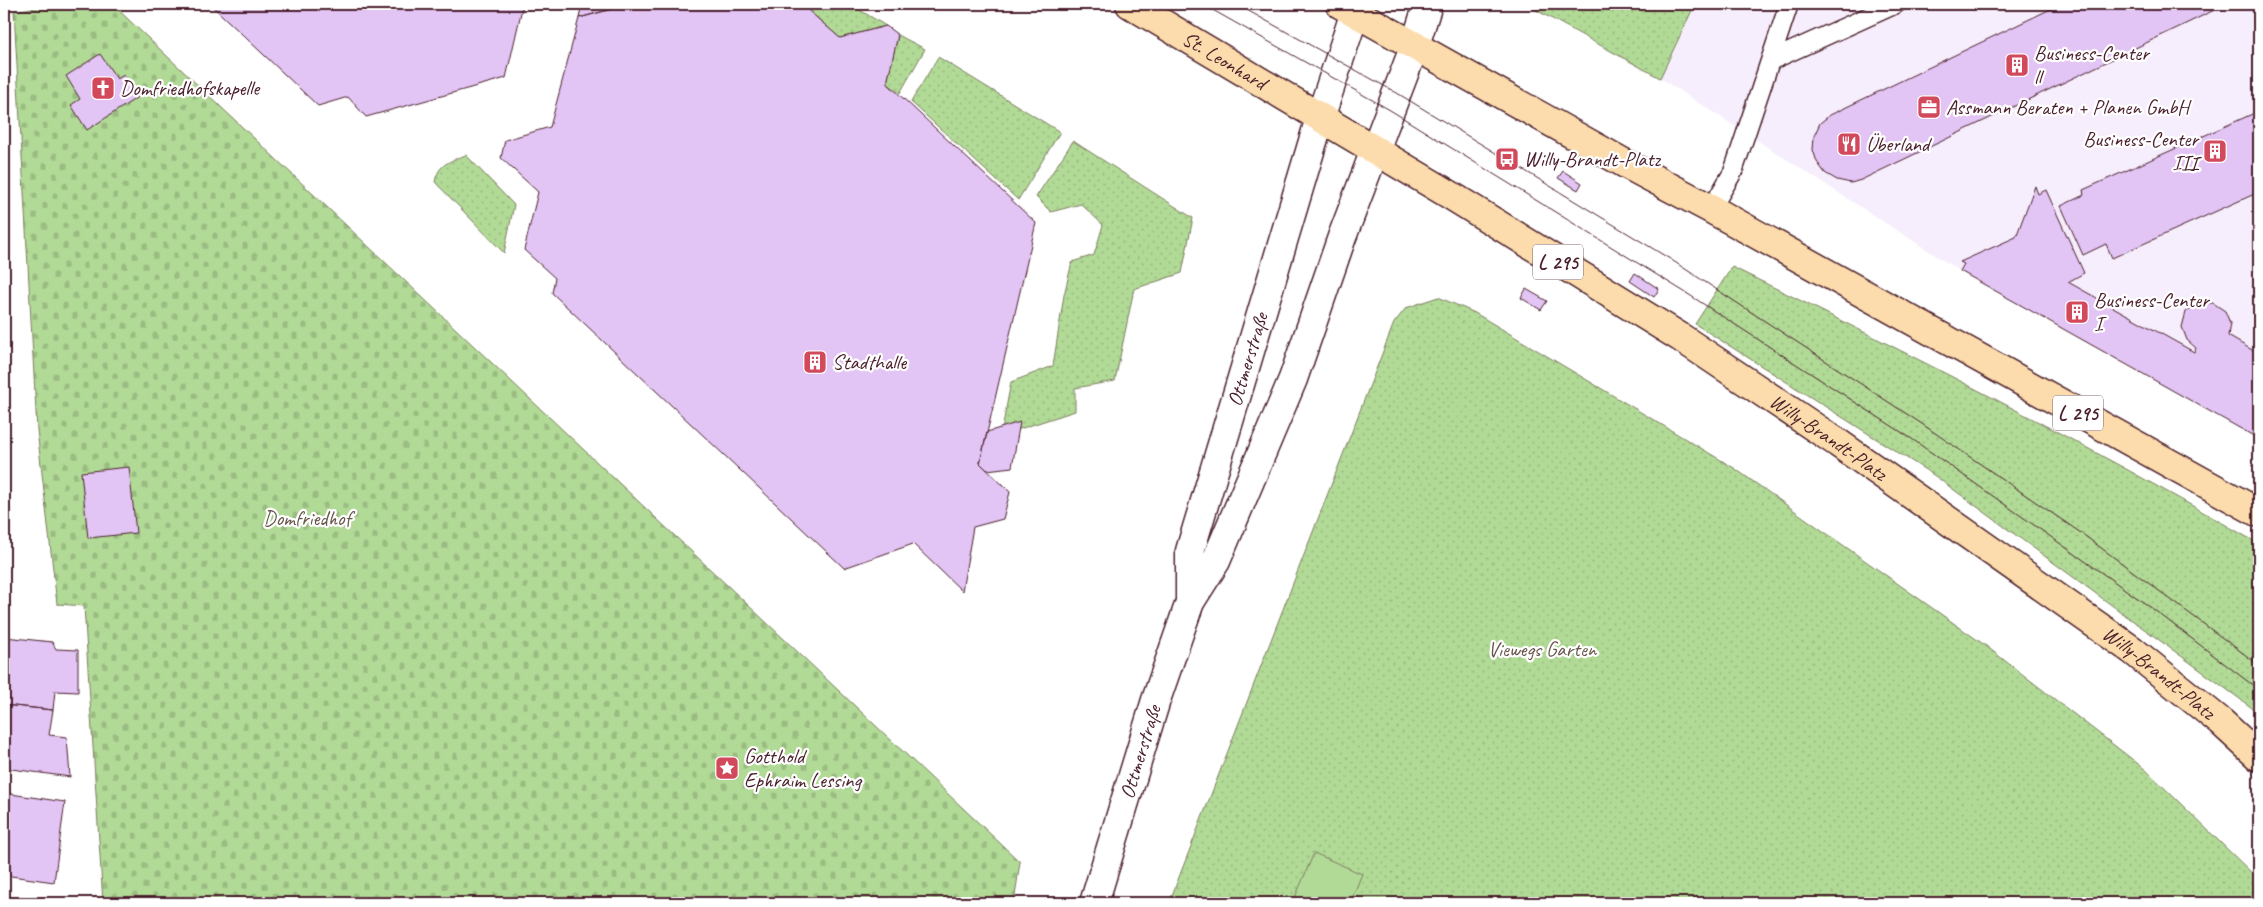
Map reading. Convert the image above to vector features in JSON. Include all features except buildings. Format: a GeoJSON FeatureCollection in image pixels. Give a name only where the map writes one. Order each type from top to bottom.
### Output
{"type":"FeatureCollection","features":[{"type":"Feature","properties":{"kind":"main road","name":"St. Leonhard"},"geometry":{"type":"LineString","coordinates":[[1130,4],[1320,118]]}},
{"type":"Feature","properties":{"kind":"main road","name":"L 295"},"geometry":{"type":"LineString","coordinates":[[1351,6],[1415,45],[1624,163],[1711,209],[2259,513]]}},
{"type":"Feature","properties":{"kind":"main road","name":"L 295"},"geometry":{"type":"LineString","coordinates":[[1320,118],[1374,151]]}},
{"type":"Feature","properties":{"kind":"main road","name":"Willy-Brandt-Platz"},"geometry":{"type":"LineString","coordinates":[[1374,151],[1680,337],[1838,443],[2132,650],[2221,722],[2259,757]]}},
{"type":"Feature","properties":{"kind":"street","name":"Ottmerstraße"},"geometry":{"type":"LineString","coordinates":[[1094,903],[1156,700],[1190,602],[1216,561],[1293,379],[1374,151],[1415,45],[1428,4]]}},
{"type":"Feature","properties":{"kind":"street","name":"Ottmerstraße"},"geometry":{"type":"LineString","coordinates":[[1190,602],[1190,551],[1320,118],[1351,6]]}},
{"type":"Feature","properties":{"kind":"lane"},"geometry":{"type":"LineString","coordinates":[[1711,209],[1733,172],[1790,4]]}},
{"type":"Feature","properties":{"kind":"lane"},"geometry":{"type":"LineString","coordinates":[[1772,60],[1896,4]]}},
{"type":"Feature","properties":{"kind":"shaded area"},"geometry":{"type":"Polygon","coordinates":[[[1695,4],[2259,4],[2259,439],[1960,271],[1660,78],[1695,4]]]}},
{"type":"Feature","properties":{"kind":"green space","name":"Domfriedhof"},"geometry":{"type":"Polygon","coordinates":[[[58,4],[112,4],[1020,862],[1014,903],[103,903],[84,606],[57,604],[37,430],[14,11],[58,4]]]}},
{"type":"Feature","properties":{"kind":"green space"},"geometry":{"type":"Polygon","coordinates":[[[801,4],[850,4],[886,26],[840,38],[801,4]]]}},
{"type":"Feature","properties":{"kind":"green space"},"geometry":{"type":"Polygon","coordinates":[[[1525,4],[1695,4],[1660,78],[1525,4]]]}},
{"type":"Feature","properties":{"kind":"green space"},"geometry":{"type":"Polygon","coordinates":[[[898,35],[925,49],[900,93],[887,83],[898,35]]]}},
{"type":"Feature","properties":{"kind":"green space"},"geometry":{"type":"Polygon","coordinates":[[[938,57],[1060,132],[1018,200],[911,102],[938,57]]]}},
{"type":"Feature","properties":{"kind":"green space"},"geometry":{"type":"Polygon","coordinates":[[[1073,141],[1193,218],[1182,273],[1134,289],[1115,381],[1075,388],[1075,411],[1001,435],[1011,382],[1053,366],[1064,295],[1072,262],[1094,255],[1103,225],[1081,204],[1051,212],[1036,197],[1073,141]]]}},
{"type":"Feature","properties":{"kind":"green space"},"geometry":{"type":"Polygon","coordinates":[[[466,155],[514,205],[504,253],[435,182],[442,167],[450,161],[466,155]]]}},
{"type":"Feature","properties":{"kind":"green space"},"geometry":{"type":"Polygon","coordinates":[[[1732,267],[1866,333],[2064,435],[2259,544],[2259,713],[1935,476],[1695,324],[1732,267]]]}},
{"type":"Feature","properties":{"kind":"green space","name":"Viewegs Garten"},"geometry":{"type":"Polygon","coordinates":[[[1438,297],[1475,313],[1734,468],[1986,646],[2146,770],[2259,880],[2259,903],[1169,903],[1394,323],[1406,308],[1438,297]]]}},
{"type":"Feature","properties":{"kind":"green space"},"geometry":{"type":"Polygon","coordinates":[[[1314,853],[1362,874],[1350,903],[1302,903],[1294,900],[1314,853]]]}},
{"type":"Feature","properties":{"kind":"tram line"},"geometry":{"type":"LineString","coordinates":[[1202,4],[1390,110],[1691,296],[1912,439],[2153,609],[2259,690]]}},
{"type":"Feature","properties":{"kind":"tram line"},"geometry":{"type":"LineString","coordinates":[[1236,4],[1397,93],[1670,259],[1919,422],[2081,533],[2259,665]]}},
{"type":"Feature","properties":{"kind":"place","name":"Business-Center ll"},"geometry":{"type":"Point","coordinates":[2017,65]}},
{"type":"Feature","properties":{"kind":"place","name":"Domfriedhofskapelle"},"geometry":{"type":"Point","coordinates":[103,88]}},
{"type":"Feature","properties":{"kind":"place","name":"Assmann Beraten + Planen GmbH"},"geometry":{"type":"Point","coordinates":[1929,107]}},
{"type":"Feature","properties":{"kind":"place","name":"Überland"},"geometry":{"type":"Point","coordinates":[1849,144]}},
{"type":"Feature","properties":{"kind":"place","name":"Business-Center III"},"geometry":{"type":"Point","coordinates":[2215,151]}},
{"type":"Feature","properties":{"kind":"place","name":"Willy-Brandt-Platz"},"geometry":{"type":"Point","coordinates":[1507,159]}},
{"type":"Feature","properties":{"kind":"place","name":"Business-Center I"},"geometry":{"type":"Point","coordinates":[2077,312]}},
{"type":"Feature","properties":{"kind":"place","name":"Stadthalle"},"geometry":{"type":"Point","coordinates":[815,362]}},
{"type":"Feature","properties":{"kind":"place","name":"Gotthold Ephraim Lessing"},"geometry":{"type":"Point","coordinates":[727,768]}}]}
